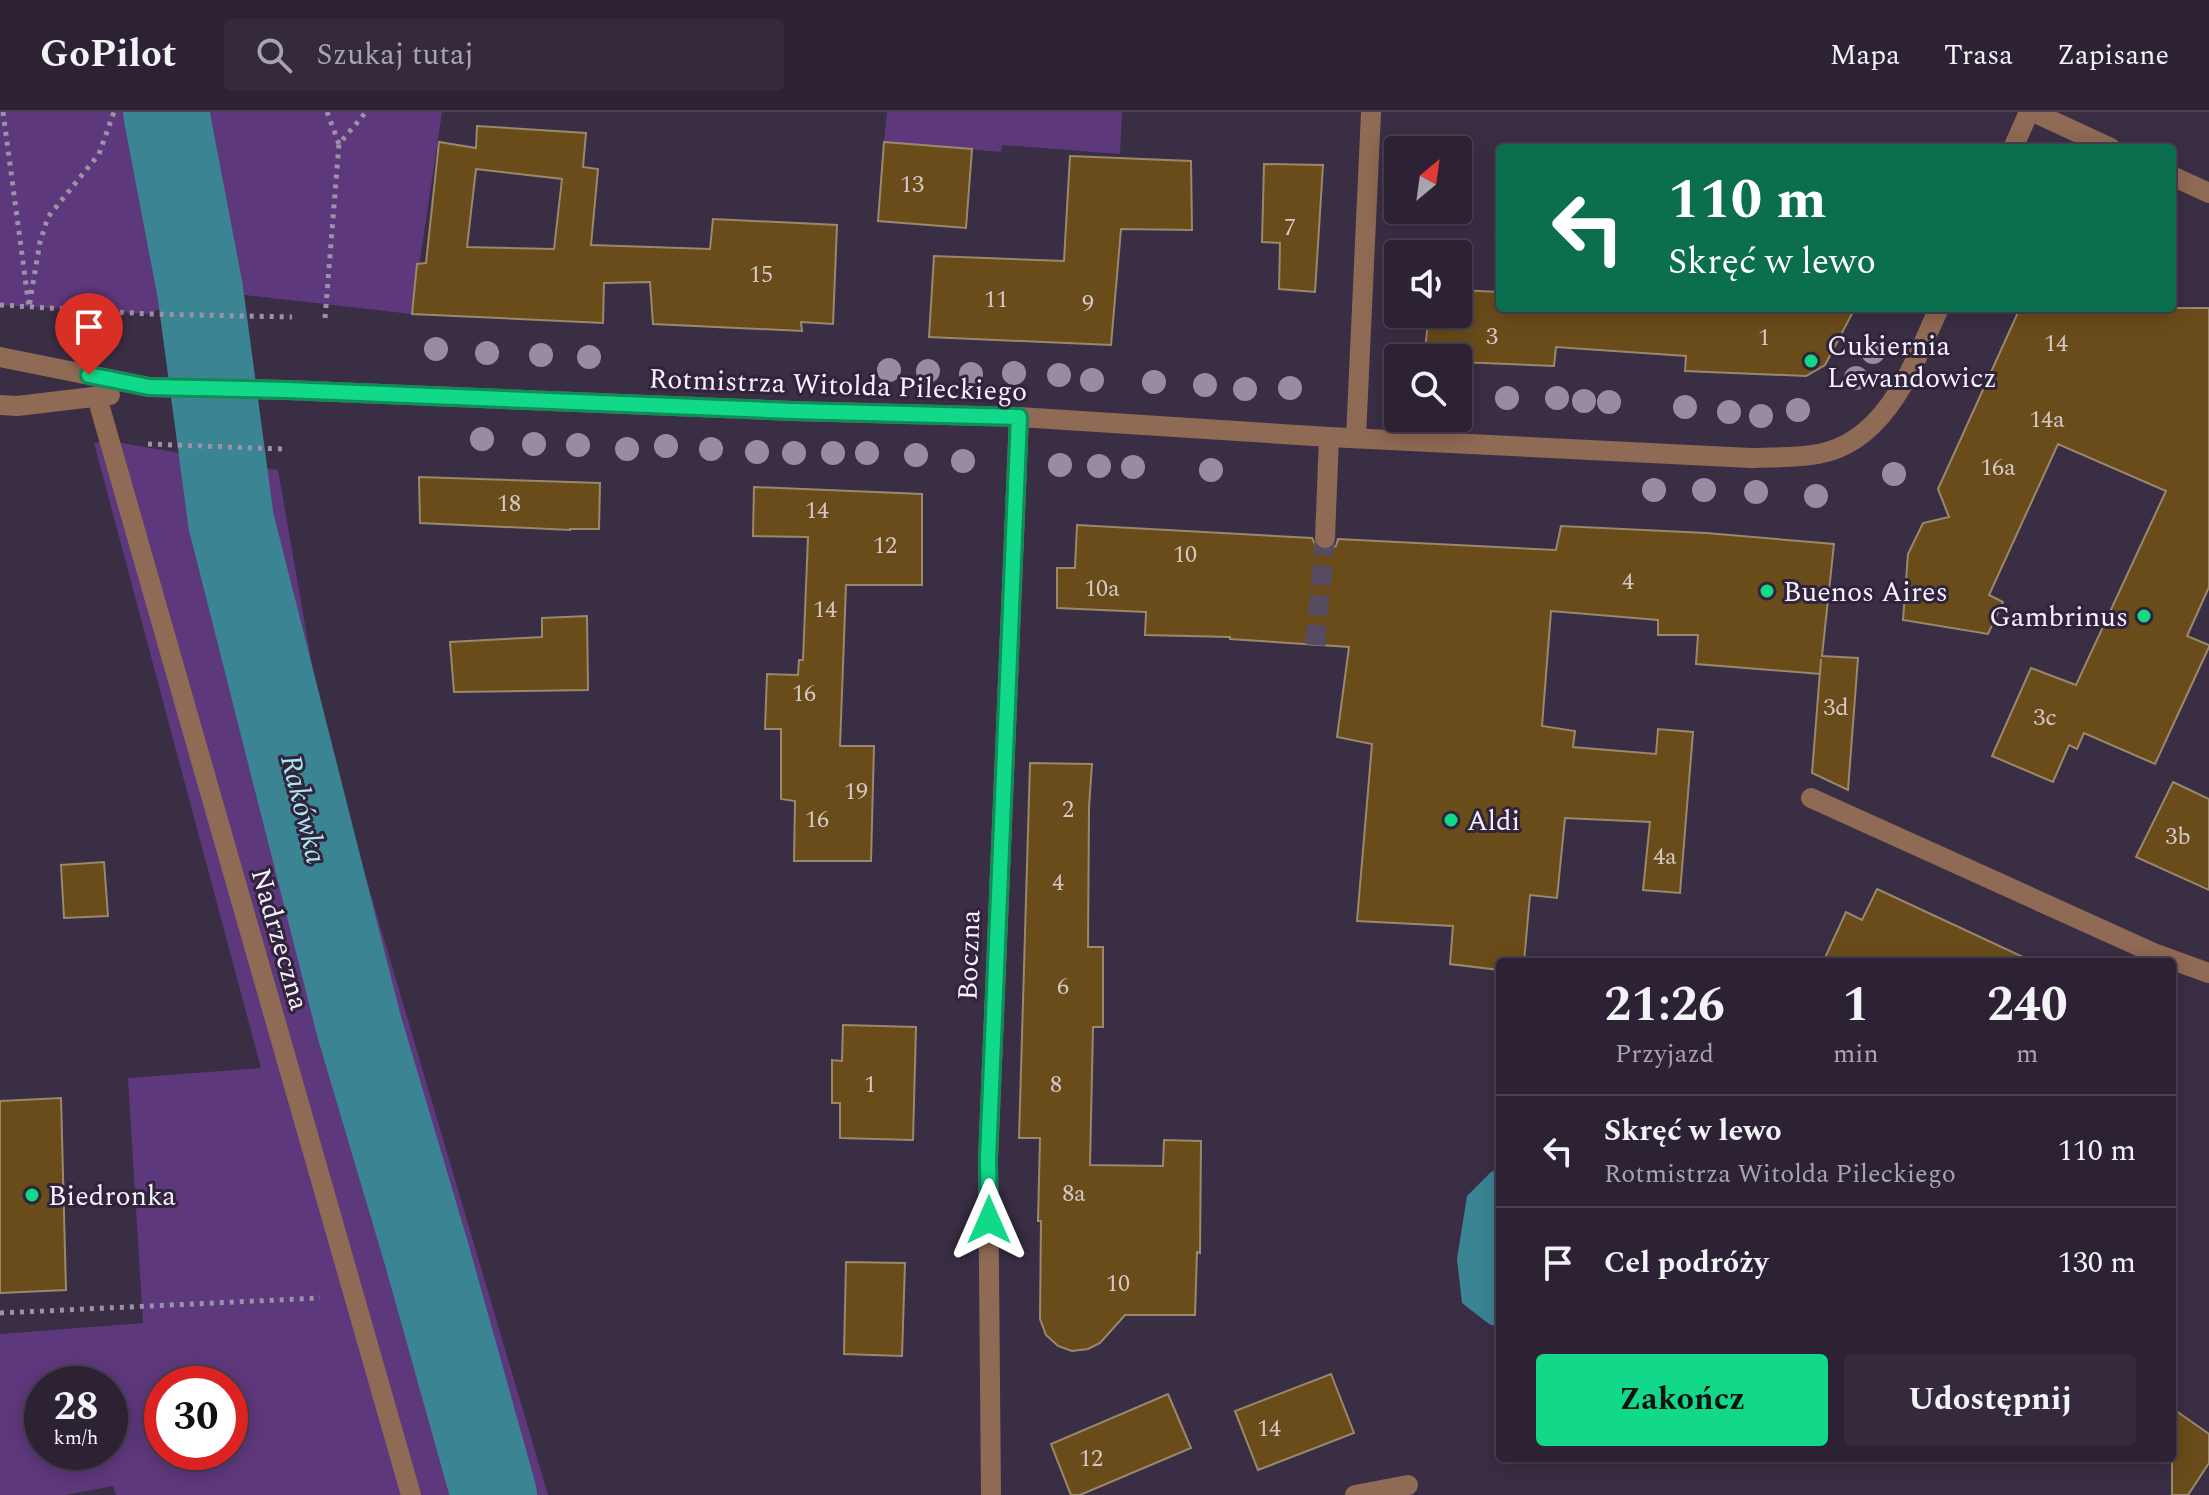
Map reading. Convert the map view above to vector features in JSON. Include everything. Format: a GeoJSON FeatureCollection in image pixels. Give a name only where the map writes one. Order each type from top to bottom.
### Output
{"type":"FeatureCollection","features":[{"type":"Feature","properties":{"kind":"street"},"geometry":{"type":"LineString","coordinates":[[1356,438],[1371,112]]}},
{"type":"Feature","properties":{"kind":"street"},"geometry":{"type":"LineString","coordinates":[[2015,144],[2031,112],[2102,144]]}},
{"type":"Feature","properties":{"kind":"street"},"geometry":{"type":"LineString","coordinates":[[2176,178],[2209,193]]}},
{"type":"Feature","properties":{"kind":"street","name":"Rotmistrza Witolda Pileckiego"},"geometry":{"type":"LineString","coordinates":[[0,357],[149,387],[1019,417],[1329,437],[1751,458],[1820,454],[1857,439],[1890,405],[1911,370],[1937,312]]}},
{"type":"Feature","properties":{"kind":"street","name":"Rotmistrza Witolda Pileckiego"},"geometry":{"type":"LineString","coordinates":[[0,405],[97,397],[149,387]]}},
{"type":"Feature","properties":{"kind":"street","name":"Nadrzeczna"},"geometry":{"type":"LineString","coordinates":[[97,397],[411,1495]]}},
{"type":"Feature","properties":{"kind":"street","name":"Boczna"},"geometry":{"type":"LineString","coordinates":[[991,1495],[988,1159],[1019,417]]}},
{"type":"Feature","properties":{"kind":"street"},"geometry":{"type":"LineString","coordinates":[[1325,538],[1329,437]]}},
{"type":"Feature","properties":{"kind":"street"},"geometry":{"type":"LineString","coordinates":[[1811,798],[2167,958]]}},
{"type":"Feature","properties":{"kind":"street"},"geometry":{"type":"LineString","coordinates":[[2176,961],[2209,973]]}},
{"type":"Feature","properties":{"kind":"street"},"geometry":{"type":"LineString","coordinates":[[1355,1495],[1408,1485]]}},
{"type":"Feature","properties":{"kind":"path"},"geometry":{"type":"LineString","coordinates":[[3,112],[29,307]]}},
{"type":"Feature","properties":{"kind":"path"},"geometry":{"type":"LineString","coordinates":[[29,307],[40,242],[48,217],[99,154],[114,112]]}},
{"type":"Feature","properties":{"kind":"path"},"geometry":{"type":"LineString","coordinates":[[325,318],[339,144],[327,112]]}},
{"type":"Feature","properties":{"kind":"path"},"geometry":{"type":"LineString","coordinates":[[339,144],[366,112]]}},
{"type":"Feature","properties":{"kind":"path"},"geometry":{"type":"LineString","coordinates":[[0,305],[149,314],[292,317]]}},
{"type":"Feature","properties":{"kind":"path"},"geometry":{"type":"LineString","coordinates":[[147,444],[282,449]]}},
{"type":"Feature","properties":{"kind":"path"},"geometry":{"type":"LineString","coordinates":[[0,1313],[353,1296]]}},
{"type":"Feature","properties":{"kind":"shaded area"},"geometry":{"type":"Polygon","coordinates":[[[0,112],[442,112],[412,314],[200,290],[149,314],[0,305],[0,112]]]}},
{"type":"Feature","properties":{"kind":"shaded area"},"geometry":{"type":"Polygon","coordinates":[[[887,112],[1122,112],[1120,154],[1002,145],[1001,152],[884,142],[887,112]]]}},
{"type":"Feature","properties":{"kind":"shaded area"},"geometry":{"type":"Polygon","coordinates":[[[110,441],[278,470],[325,739],[548,1495],[116,1495],[113,1486],[65,1495],[0,1495],[0,1334],[143,1323],[128,1078],[261,1068],[94,443],[110,441]]]}},
{"type":"Feature","properties":{"kind":"water"},"geometry":{"type":"Polygon","coordinates":[[[1496,1170],[1496,1327],[1462,1303],[1457,1259],[1467,1196],[1496,1170]]]}},
{"type":"Feature","properties":{"kind":"building"},"geometry":{"type":"Polygon","coordinates":[[[477,126],[586,133],[583,167],[598,169],[591,245],[710,249],[713,219],[837,225],[833,324],[801,322],[802,331],[653,324],[650,282],[604,283],[603,323],[412,314],[417,264],[426,263],[439,142],[476,148],[477,126]],[[476,169],[467,247],[554,249],[562,179],[476,169]]]}},
{"type":"Feature","properties":{"kind":"building"},"geometry":{"type":"Polygon","coordinates":[[[884,142],[972,149],[966,228],[878,221],[884,142]]]}},
{"type":"Feature","properties":{"kind":"building"},"geometry":{"type":"Polygon","coordinates":[[[1070,156],[1191,161],[1192,230],[1121,229],[1111,345],[929,337],[934,256],[1064,261],[1070,156]]]}},
{"type":"Feature","properties":{"kind":"building"},"geometry":{"type":"Polygon","coordinates":[[[1264,164],[1323,165],[1315,292],[1279,289],[1280,243],[1262,242],[1264,164]]]}},
{"type":"Feature","properties":{"kind":"building"},"geometry":{"type":"Polygon","coordinates":[[[1472,291],[1496,292],[1496,312],[1853,312],[1825,365],[1806,376],[1685,371],[1686,356],[1556,347],[1554,366],[1472,363],[1472,344],[1426,344],[1427,328],[1472,328],[1472,291]]]}},
{"type":"Feature","properties":{"kind":"building"},"geometry":{"type":"Polygon","coordinates":[[[2176,308],[2209,308],[2209,587],[2187,636],[2209,647],[2155,764],[2084,733],[2077,749],[2069,745],[2053,782],[1992,756],[2031,668],[2076,685],[2166,491],[2058,444],[1989,595],[2003,602],[1988,634],[1903,620],[1908,554],[1923,523],[1949,517],[1938,489],[2018,312],[2176,312],[2176,308]]]}},
{"type":"Feature","properties":{"kind":"building"},"geometry":{"type":"Polygon","coordinates":[[[419,477],[600,483],[599,529],[420,523],[419,477]]]}},
{"type":"Feature","properties":{"kind":"building"},"geometry":{"type":"Polygon","coordinates":[[[754,487],[922,494],[922,585],[846,585],[840,746],[874,746],[871,861],[794,861],[795,801],[781,799],[781,729],[765,729],[767,674],[798,675],[799,660],[803,660],[808,537],[753,536],[754,487]]]}},
{"type":"Feature","properties":{"kind":"building"},"geometry":{"type":"Polygon","coordinates":[[[1077,525],[1312,538],[1317,548],[1325,551],[1336,546],[1338,539],[1556,550],[1561,526],[1706,533],[1834,544],[1822,656],[1858,658],[1848,790],[1812,773],[1820,674],[1696,664],[1698,635],[1658,635],[1658,620],[1551,611],[1542,726],[1575,731],[1573,747],[1656,754],[1658,729],[1693,732],[1680,893],[1643,890],[1650,822],[1565,818],[1557,898],[1530,895],[1524,958],[1496,958],[1496,970],[1450,964],[1453,926],[1357,921],[1372,744],[1337,737],[1349,647],[1230,637],[1145,635],[1146,612],[1057,608],[1057,568],[1075,568],[1077,525]]]}},
{"type":"Feature","properties":{"kind":"building"},"geometry":{"type":"Polygon","coordinates":[[[587,616],[588,690],[454,692],[450,642],[542,637],[542,618],[587,616]]]}},
{"type":"Feature","properties":{"kind":"building"},"geometry":{"type":"Polygon","coordinates":[[[1030,763],[1092,764],[1088,947],[1103,947],[1103,1027],[1093,1027],[1090,1165],[1163,1166],[1164,1140],[1201,1141],[1200,1253],[1197,1252],[1195,1315],[1125,1315],[1100,1343],[1088,1349],[1072,1351],[1058,1346],[1046,1335],[1040,1319],[1040,1138],[1019,1138],[1030,763]]]}},
{"type":"Feature","properties":{"kind":"building"},"geometry":{"type":"Polygon","coordinates":[[[2173,782],[2209,799],[2209,890],[2136,857],[2173,782]]]}},
{"type":"Feature","properties":{"kind":"building"},"geometry":{"type":"Polygon","coordinates":[[[104,862],[108,916],[64,918],[61,865],[104,862]]]}},
{"type":"Feature","properties":{"kind":"building"},"geometry":{"type":"Polygon","coordinates":[[[1877,889],[2025,958],[1825,958],[1846,912],[1862,920],[1877,889]]]}},
{"type":"Feature","properties":{"kind":"building"},"geometry":{"type":"Polygon","coordinates":[[[843,1025],[916,1027],[913,1140],[840,1138],[840,1103],[832,1103],[832,1060],[842,1061],[843,1025]]]}},
{"type":"Feature","properties":{"kind":"building","name":"Biedronka"},"geometry":{"type":"Polygon","coordinates":[[[61,1098],[66,1290],[0,1293],[0,1101],[61,1098]]]}},
{"type":"Feature","properties":{"kind":"building"},"geometry":{"type":"Polygon","coordinates":[[[846,1262],[905,1263],[902,1356],[844,1354],[846,1262]]]}},
{"type":"Feature","properties":{"kind":"building"},"geometry":{"type":"Polygon","coordinates":[[[1331,1374],[1354,1433],[1258,1470],[1235,1411],[1331,1374]]]}},
{"type":"Feature","properties":{"kind":"building"},"geometry":{"type":"Polygon","coordinates":[[[1168,1394],[1191,1448],[1080,1495],[1071,1495],[1051,1444],[1168,1394]]]}},
{"type":"Feature","properties":{"kind":"building"},"geometry":{"type":"Polygon","coordinates":[[[2176,1411],[2209,1434],[2209,1463],[2188,1495],[2172,1495],[2172,1462],[2176,1462],[2176,1411]]]}},
{"type":"Feature","properties":{"kind":"waterway","name":"Rakówka"},"geometry":{"type":"LineString","coordinates":[[166,112],[200,290],[231,521],[359,1026],[494,1495]]}},
{"type":"Feature","properties":{"kind":"tunnel"},"geometry":{"type":"LineString","coordinates":[[1315,645],[1325,538]]}},
{"type":"Feature","properties":{"kind":"place","name":"Cukiernia Lewandowicz"},"geometry":{"type":"Point","coordinates":[1811,361]}},
{"type":"Feature","properties":{"kind":"place","name":"Buenos Aires"},"geometry":{"type":"Point","coordinates":[1767,591]}},
{"type":"Feature","properties":{"kind":"place","name":"Gambrinus"},"geometry":{"type":"Point","coordinates":[2144,616]}},
{"type":"Feature","properties":{"kind":"place","name":"Aldi"},"geometry":{"type":"Point","coordinates":[1451,820]}},
{"type":"Feature","properties":{"kind":"place","name":"Biedronka"},"geometry":{"type":"Point","coordinates":[32,1195]}},
{"type":"Feature","properties":{"kind":"route"},"geometry":{"type":"LineString","coordinates":[[89,375],[149,387],[1019,417],[988,1159],[989,1220]]}}]}
